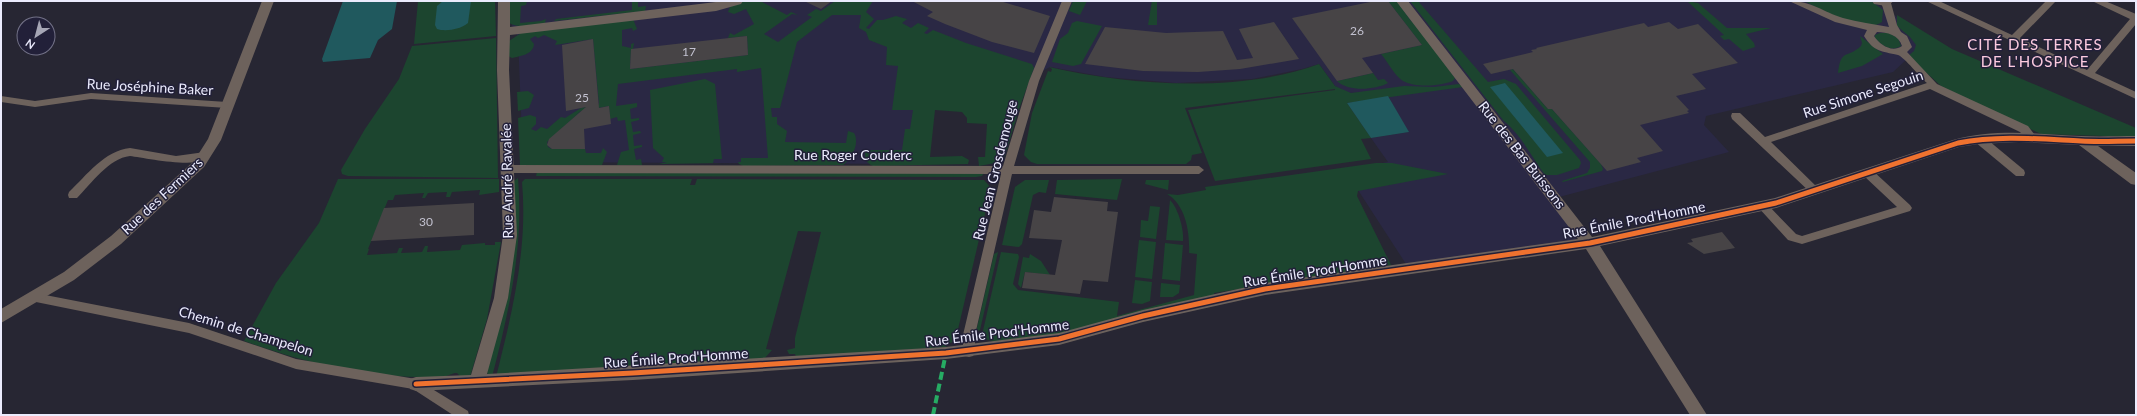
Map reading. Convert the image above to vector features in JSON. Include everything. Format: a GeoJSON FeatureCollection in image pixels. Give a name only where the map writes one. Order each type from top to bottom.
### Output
{"type":"FeatureCollection","features":[{"type":"Feature","properties":{"kind":"street","name":"Rue des Fermiers"},"geometry":{"type":"LineString","coordinates":[[1,318],[69,276],[116,240],[188,176],[205,156],[214,140],[268,1]]}},
{"type":"Feature","properties":{"kind":"street","name":"Rue André Ravalée"},"geometry":{"type":"LineString","coordinates":[[477,382],[501,298],[510,235],[503,32],[504,1]]}},
{"type":"Feature","properties":{"kind":"street"},"geometry":{"type":"LineString","coordinates":[[503,32],[716,7],[738,1]]}},
{"type":"Feature","properties":{"kind":"street","name":"Rue Jean Grosdemouge"},"geometry":{"type":"LineString","coordinates":[[969,352],[969,335],[1019,124],[1067,1]]}},
{"type":"Feature","properties":{"kind":"street","name":"Rue des Bas Buissons"},"geometry":{"type":"LineString","coordinates":[[1402,1],[1590,243],[1699,415]]}},
{"type":"Feature","properties":{"kind":"street"},"geometry":{"type":"LineString","coordinates":[[1794,1],[1838,20],[1882,49],[1900,51],[1906,49],[1908,44],[1889,20],[1889,9],[1884,1]]}},
{"type":"Feature","properties":{"kind":"street"},"geometry":{"type":"LineString","coordinates":[[1932,1],[2136,96]]}},
{"type":"Feature","properties":{"kind":"street"},"geometry":{"type":"LineString","coordinates":[[2014,40],[2051,1]]}},
{"type":"Feature","properties":{"kind":"street"},"geometry":{"type":"LineString","coordinates":[[2089,74],[2132,30],[2136,18],[2097,1]]}},
{"type":"Feature","properties":{"kind":"street"},"geometry":{"type":"LineString","coordinates":[[2106,5],[2119,1]]}},
{"type":"Feature","properties":{"kind":"street"},"geometry":{"type":"LineString","coordinates":[[1838,20],[1899,34]]}},
{"type":"Feature","properties":{"kind":"street"},"geometry":{"type":"LineString","coordinates":[[1870,40],[1869,34],[1889,20]]}},
{"type":"Feature","properties":{"kind":"street"},"geometry":{"type":"LineString","coordinates":[[1900,51],[1932,83],[1930,86]]}},
{"type":"Feature","properties":{"kind":"street","name":"Rue Simone Segouin"},"geometry":{"type":"LineString","coordinates":[[1763,141],[1930,86],[1937,87],[2024,129],[2032,138]]}},
{"type":"Feature","properties":{"kind":"street","name":"Rue Joséphine Baker"},"geometry":{"type":"LineString","coordinates":[[1,99],[35,104],[87,96],[227,105]]}},
{"type":"Feature","properties":{"kind":"street"},"geometry":{"type":"LineString","coordinates":[[1736,116],[1815,190]]}},
{"type":"Feature","properties":{"kind":"street","name":"Rue Émile Prod'Homme"},"geometry":{"type":"LineString","coordinates":[[416,384],[477,382],[969,352],[1059,339],[1143,316],[1265,290],[1590,243],[1762,206],[1958,143],[1979,139],[2032,138],[2082,141],[2136,141]]}},
{"type":"Feature","properties":{"kind":"street"},"geometry":{"type":"LineString","coordinates":[[1979,139],[2020,173]]}},
{"type":"Feature","properties":{"kind":"street"},"geometry":{"type":"LineString","coordinates":[[2082,141],[2136,180]]}},
{"type":"Feature","properties":{"kind":"street"},"geometry":{"type":"LineString","coordinates":[[73,195],[110,159],[122,153],[130,152],[176,160],[205,156]]}},
{"type":"Feature","properties":{"kind":"street"},"geometry":{"type":"LineString","coordinates":[[176,160],[188,176]]}},
{"type":"Feature","properties":{"kind":"street","name":"Rue Roger Couderc"},"geometry":{"type":"LineString","coordinates":[[508,169],[1199,170]]}},
{"type":"Feature","properties":{"kind":"street"},"geometry":{"type":"LineString","coordinates":[[1762,206],[1792,237],[1802,240],[1906,208],[1868,173]]}},
{"type":"Feature","properties":{"kind":"street","name":"Chemin de Champelon"},"geometry":{"type":"LineString","coordinates":[[35,298],[189,328],[296,364],[416,384],[464,415]]}},
{"type":"Feature","properties":{"kind":"shaded area"},"geometry":{"type":"Polygon","coordinates":[[[343,1],[397,1],[392,29],[378,40],[370,58],[323,62],[322,59],[343,1]]]}},
{"type":"Feature","properties":{"kind":"shaded area"},"geometry":{"type":"Polygon","coordinates":[[[418,1],[495,1],[496,36],[414,44],[418,1]]]}},
{"type":"Feature","properties":{"kind":"shaded area"},"geometry":{"type":"Polygon","coordinates":[[[443,1],[471,1],[468,23],[453,29],[437,29],[435,25],[437,6],[443,1]]]}},
{"type":"Feature","properties":{"kind":"shaded area"},"geometry":{"type":"Polygon","coordinates":[[[508,1],[527,1],[526,5],[521,6],[520,23],[541,21],[546,19],[545,23],[518,26],[509,23],[508,1]]]}},
{"type":"Feature","properties":{"kind":"shaded area"},"geometry":{"type":"Polygon","coordinates":[[[514,1],[1872,1],[1930,38],[1893,72],[1706,116],[1704,125],[1729,152],[1559,197],[1577,236],[1575,240],[1406,264],[1345,170],[1388,162],[1371,138],[1408,132],[1388,96],[1367,92],[1351,93],[1344,91],[1335,86],[1319,64],[1252,79],[1176,83],[1105,77],[1050,67],[1013,86],[926,58],[918,164],[523,162],[518,37],[512,26],[514,1]]]}},
{"type":"Feature","properties":{"kind":"shaded area"},"geometry":{"type":"Polygon","coordinates":[[[632,1],[638,1],[638,7],[646,6],[645,11],[554,21],[556,19],[632,10],[632,1]]]}},
{"type":"Feature","properties":{"kind":"shaded area"},"geometry":{"type":"Polygon","coordinates":[[[742,1],[760,1],[787,15],[791,12],[798,15],[792,14],[764,34],[778,42],[812,17],[807,15],[816,9],[821,11],[835,1],[873,1],[866,12],[874,19],[866,28],[869,29],[877,20],[883,20],[896,16],[907,19],[902,23],[911,28],[918,23],[929,28],[924,33],[927,34],[933,30],[966,43],[1032,64],[1034,68],[1019,109],[1005,156],[995,163],[979,166],[978,157],[985,157],[987,124],[967,123],[967,118],[962,112],[935,110],[930,157],[962,156],[969,160],[968,164],[873,166],[868,163],[865,158],[865,150],[902,150],[905,129],[910,129],[913,110],[892,110],[898,66],[886,65],[887,47],[869,40],[866,32],[859,28],[861,15],[832,15],[797,42],[780,108],[771,108],[772,117],[777,117],[777,124],[787,131],[785,142],[846,143],[848,131],[854,133],[856,137],[856,146],[852,155],[843,165],[743,166],[739,164],[738,162],[741,162],[741,158],[768,158],[761,68],[737,72],[737,69],[618,84],[616,106],[637,103],[637,107],[630,109],[631,119],[639,118],[639,120],[631,122],[633,132],[640,131],[641,133],[633,135],[634,146],[642,145],[642,147],[634,149],[636,160],[641,159],[642,165],[617,165],[621,152],[629,150],[625,120],[618,121],[617,117],[610,119],[609,106],[581,111],[547,142],[548,147],[552,149],[585,149],[586,153],[601,153],[603,148],[607,152],[602,165],[520,165],[518,118],[530,115],[536,117],[536,124],[531,129],[536,131],[541,127],[547,129],[561,117],[565,118],[581,108],[599,104],[593,39],[555,45],[557,41],[544,35],[538,38],[535,36],[530,39],[534,44],[529,53],[512,58],[508,56],[509,41],[521,33],[633,19],[637,29],[633,31],[632,28],[622,30],[622,46],[631,48],[631,44],[634,43],[633,49],[631,49],[630,69],[748,55],[747,36],[728,38],[730,33],[734,35],[754,24],[746,9],[734,14],[728,12],[730,7],[742,1]]]}},
{"type":"Feature","properties":{"kind":"shaded area"},"geometry":{"type":"Polygon","coordinates":[[[1073,1],[1087,1],[1080,15],[1069,11],[1073,1]]]}},
{"type":"Feature","properties":{"kind":"shaded area"},"geometry":{"type":"Polygon","coordinates":[[[1152,1],[1157,1],[1157,25],[1148,25],[1152,1]]]}},
{"type":"Feature","properties":{"kind":"shaded area"},"geometry":{"type":"Polygon","coordinates":[[[1388,1],[1397,1],[1411,21],[1418,26],[1455,78],[1453,81],[1435,85],[1414,85],[1403,81],[1394,72],[1381,54],[1422,45],[1388,1]]]}},
{"type":"Feature","properties":{"kind":"shaded area"},"geometry":{"type":"Polygon","coordinates":[[[1410,1],[1418,1],[1488,82],[1504,79],[1516,84],[1580,160],[1581,163],[1579,168],[1557,175],[1545,175],[1521,139],[1503,120],[1410,1]]]}},
{"type":"Feature","properties":{"kind":"shaded area"},"geometry":{"type":"Polygon","coordinates":[[[1687,1],[1698,3],[1727,28],[1771,28],[1746,34],[1754,43],[1755,47],[1743,51],[1729,39],[1724,40],[1720,36],[1724,35],[1687,1]]]}},
{"type":"Feature","properties":{"kind":"shaded area"},"geometry":{"type":"Polygon","coordinates":[[[1804,1],[1871,1],[1883,10],[1882,22],[1875,25],[1855,23],[1832,15],[1804,1]]]}},
{"type":"Feature","properties":{"kind":"shaded area"},"geometry":{"type":"Polygon","coordinates":[[[1897,15],[1952,49],[2136,128],[2136,137],[2041,134],[1941,86],[1908,56],[1914,51],[1916,45],[1910,37],[1897,26],[1897,15]]]}},
{"type":"Feature","properties":{"kind":"shaded area"},"geometry":{"type":"Polygon","coordinates":[[[1077,21],[1102,26],[1081,64],[1073,66],[1052,62],[1060,39],[1068,33],[1072,23],[1077,21]]]}},
{"type":"Feature","properties":{"kind":"shaded area"},"geometry":{"type":"Polygon","coordinates":[[[1880,33],[1889,33],[1898,38],[1901,46],[1897,48],[1890,48],[1884,46],[1875,38],[1875,35],[1880,33]]]}},
{"type":"Feature","properties":{"kind":"shaded area"},"geometry":{"type":"Polygon","coordinates":[[[1860,36],[1883,54],[1862,66],[1838,73],[1839,65],[1843,57],[1861,46],[1862,43],[1860,36]]]}},
{"type":"Feature","properties":{"kind":"shaded area"},"geometry":{"type":"Polygon","coordinates":[[[496,38],[498,178],[348,176],[342,174],[341,170],[365,129],[399,79],[412,46],[496,38]]]}},
{"type":"Feature","properties":{"kind":"shaded area"},"geometry":{"type":"Polygon","coordinates":[[[1319,64],[1335,86],[1351,93],[1404,86],[1434,87],[1459,84],[1463,87],[1347,103],[1371,138],[1361,139],[1371,159],[1215,181],[1188,110],[1335,89],[1185,108],[1202,153],[1192,155],[1191,160],[1186,164],[1037,164],[1031,162],[1024,155],[1032,113],[1048,71],[1051,72],[1052,69],[1049,67],[1115,79],[1185,84],[1220,83],[1255,79],[1288,73],[1319,64]]]}},
{"type":"Feature","properties":{"kind":"shaded area"},"geometry":{"type":"Polygon","coordinates":[[[1513,69],[1548,109],[1552,109],[1601,164],[1603,169],[1602,171],[1563,182],[1562,181],[1587,173],[1590,168],[1590,162],[1510,70],[1513,69]]]}},
{"type":"Feature","properties":{"kind":"shaded area"},"geometry":{"type":"Polygon","coordinates":[[[1373,73],[1378,80],[1384,79],[1388,83],[1362,89],[1348,87],[1337,81],[1373,73]]]}},
{"type":"Feature","properties":{"kind":"shaded area"},"geometry":{"type":"Polygon","coordinates":[[[705,79],[715,84],[722,159],[714,159],[713,163],[724,163],[659,164],[667,162],[662,162],[664,158],[653,148],[650,90],[705,79]]]}},
{"type":"Feature","properties":{"kind":"shaded area"},"geometry":{"type":"Polygon","coordinates":[[[1505,83],[1563,153],[1547,157],[1490,87],[1505,83]]]}},
{"type":"Feature","properties":{"kind":"shaded area"},"geometry":{"type":"Polygon","coordinates":[[[528,91],[534,95],[529,108],[518,111],[517,92],[528,91]]]}},
{"type":"Feature","properties":{"kind":"shaded area"},"geometry":{"type":"Polygon","coordinates":[[[1388,96],[1409,132],[1371,138],[1347,103],[1388,96]]]}},
{"type":"Feature","properties":{"kind":"shaded area"},"geometry":{"type":"Polygon","coordinates":[[[1376,163],[1392,163],[1448,174],[1358,191],[1357,196],[1391,265],[1214,293],[1214,296],[1074,332],[994,342],[986,339],[982,335],[1001,252],[1018,254],[1019,257],[1013,284],[1018,290],[1119,302],[1117,316],[1194,295],[1197,254],[1189,253],[1189,237],[1186,220],[1179,205],[1167,194],[1178,195],[1206,190],[1205,187],[1376,163]]]}},
{"type":"Feature","properties":{"kind":"shaded area"},"geometry":{"type":"Polygon","coordinates":[[[537,172],[984,173],[982,176],[976,177],[536,176],[537,172]]]}},
{"type":"Feature","properties":{"kind":"shaded area"},"geometry":{"type":"Polygon","coordinates":[[[518,178],[519,229],[514,279],[492,377],[487,373],[514,181],[518,178]]]}},
{"type":"Feature","properties":{"kind":"shaded area"},"geometry":{"type":"Polygon","coordinates":[[[338,179],[499,179],[499,192],[479,195],[480,190],[452,192],[450,197],[446,197],[447,192],[428,193],[425,198],[422,198],[424,193],[395,195],[393,200],[388,200],[368,249],[367,255],[397,253],[399,248],[403,248],[401,253],[422,252],[425,246],[428,246],[427,252],[460,250],[462,245],[485,243],[485,245],[495,245],[495,242],[501,242],[487,319],[470,377],[461,377],[457,373],[440,377],[374,374],[308,361],[244,341],[276,283],[319,223],[338,179]]]}},
{"type":"Feature","properties":{"kind":"shaded area"},"geometry":{"type":"Polygon","coordinates":[[[525,179],[692,179],[690,185],[695,185],[697,179],[984,180],[991,188],[956,338],[951,343],[947,342],[946,347],[796,357],[795,354],[789,354],[787,350],[795,348],[795,338],[821,232],[798,231],[766,349],[772,350],[764,359],[496,377],[513,305],[521,256],[523,232],[522,182],[525,179]]]}},
{"type":"Feature","properties":{"kind":"shaded area"},"geometry":{"type":"Polygon","coordinates":[[[1122,179],[1117,200],[1055,194],[1057,180],[1122,179]]]}},
{"type":"Feature","properties":{"kind":"shaded area"},"geometry":{"type":"Polygon","coordinates":[[[1025,180],[1049,180],[1046,193],[1039,192],[1033,195],[1022,244],[1019,247],[1002,245],[1015,187],[1025,180]]]}},
{"type":"Feature","properties":{"kind":"shaded area"},"geometry":{"type":"Polygon","coordinates":[[[1146,180],[1169,180],[1168,190],[1145,184],[1146,180]]]}},
{"type":"Feature","properties":{"kind":"shaded area"},"geometry":{"type":"Polygon","coordinates":[[[1170,200],[1176,208],[1180,219],[1183,231],[1183,241],[1166,240],[1170,200]]]}},
{"type":"Feature","properties":{"kind":"shaded area"},"geometry":{"type":"Polygon","coordinates":[[[1150,206],[1160,207],[1156,239],[1140,237],[1141,220],[1148,221],[1150,206]]]}},
{"type":"Feature","properties":{"kind":"shaded area"},"geometry":{"type":"Polygon","coordinates":[[[1139,240],[1156,242],[1152,279],[1135,277],[1139,240]]]}},
{"type":"Feature","properties":{"kind":"shaded area"},"geometry":{"type":"Polygon","coordinates":[[[1165,243],[1183,245],[1180,281],[1162,279],[1165,243]]]}},
{"type":"Feature","properties":{"kind":"shaded area"},"geometry":{"type":"Polygon","coordinates":[[[998,252],[980,330],[976,332],[994,254],[998,252]]]}},
{"type":"Feature","properties":{"kind":"shaded area"},"geometry":{"type":"Polygon","coordinates":[[[1030,254],[1041,261],[1050,275],[1025,272],[1021,288],[1018,284],[1023,257],[1029,258],[1030,254]]]}},
{"type":"Feature","properties":{"kind":"shaded area"},"geometry":{"type":"Polygon","coordinates":[[[1135,280],[1152,282],[1150,301],[1142,304],[1132,303],[1135,280]]]}},
{"type":"Feature","properties":{"kind":"shaded area"},"geometry":{"type":"Polygon","coordinates":[[[1161,283],[1180,285],[1179,293],[1173,297],[1160,297],[1161,283]]]}},
{"type":"Feature","properties":{"kind":"building"},"geometry":{"type":"Polygon","coordinates":[[[804,1],[832,1],[821,9],[804,1]]]}},
{"type":"Feature","properties":{"kind":"building"},"geometry":{"type":"Polygon","coordinates":[[[912,1],[1000,1],[1050,16],[1034,53],[992,42],[945,24],[927,16],[933,12],[912,1]]]}},
{"type":"Feature","properties":{"kind":"building"},"geometry":{"type":"Polygon","coordinates":[[[1375,1],[1388,1],[1422,45],[1362,58],[1373,73],[1337,81],[1292,18],[1375,1]]]}},
{"type":"Feature","properties":{"kind":"building"},"geometry":{"type":"Polygon","coordinates":[[[1274,22],[1299,59],[1240,69],[1198,72],[1143,71],[1085,64],[1105,27],[1166,33],[1223,31],[1237,60],[1253,58],[1239,29],[1274,22]]]}},
{"type":"Feature","properties":{"kind":"building"},"geometry":{"type":"Polygon","coordinates":[[[1669,22],[1678,29],[1698,24],[1738,63],[1692,74],[1706,89],[1676,96],[1689,110],[1687,111],[1689,113],[1640,125],[1663,151],[1637,158],[1641,162],[1607,171],[1552,109],[1548,109],[1513,69],[1491,74],[1483,64],[1533,52],[1531,50],[1537,49],[1536,48],[1644,23],[1648,27],[1669,22]]]}},
{"type":"Feature","properties":{"kind":"building"},"geometry":{"type":"Polygon","coordinates":[[[747,36],[748,55],[630,69],[631,49],[747,36]]]}},
{"type":"Feature","properties":{"kind":"building"},"geometry":{"type":"Polygon","coordinates":[[[593,39],[599,108],[609,106],[611,124],[584,129],[585,149],[552,149],[547,145],[549,139],[586,107],[566,111],[562,45],[593,39]]]}},
{"type":"Feature","properties":{"kind":"building"},"geometry":{"type":"Polygon","coordinates":[[[1054,197],[1108,202],[1107,211],[1118,212],[1108,282],[1083,280],[1080,294],[1022,288],[1025,272],[1055,275],[1062,240],[1029,238],[1034,210],[1051,212],[1054,197]]]}},
{"type":"Feature","properties":{"kind":"building"},"geometry":{"type":"Polygon","coordinates":[[[474,203],[474,235],[371,241],[384,208],[474,203]]]}},
{"type":"Feature","properties":{"kind":"building"},"geometry":{"type":"Polygon","coordinates":[[[1722,232],[1735,248],[1704,254],[1687,243],[1693,242],[1691,239],[1722,232]]]}},
{"type":"Feature","properties":{"kind":"marked path"},"geometry":{"type":"LineString","coordinates":[[933,415],[946,353]]}},
{"type":"Feature","properties":{"kind":"cycle path"},"geometry":{"type":"LineString","coordinates":[[416,384],[633,373],[946,353],[1059,339],[1143,316],[1265,289],[1590,243],[1776,203],[1958,143],[1979,139],[2019,137],[2082,141],[2136,141]]}},
{"type":"Feature","properties":{"kind":"district","name":"CITÉ DES TERRES DE L'HOSPICE"},"geometry":{"type":"Point","coordinates":[2035,54]}}]}
